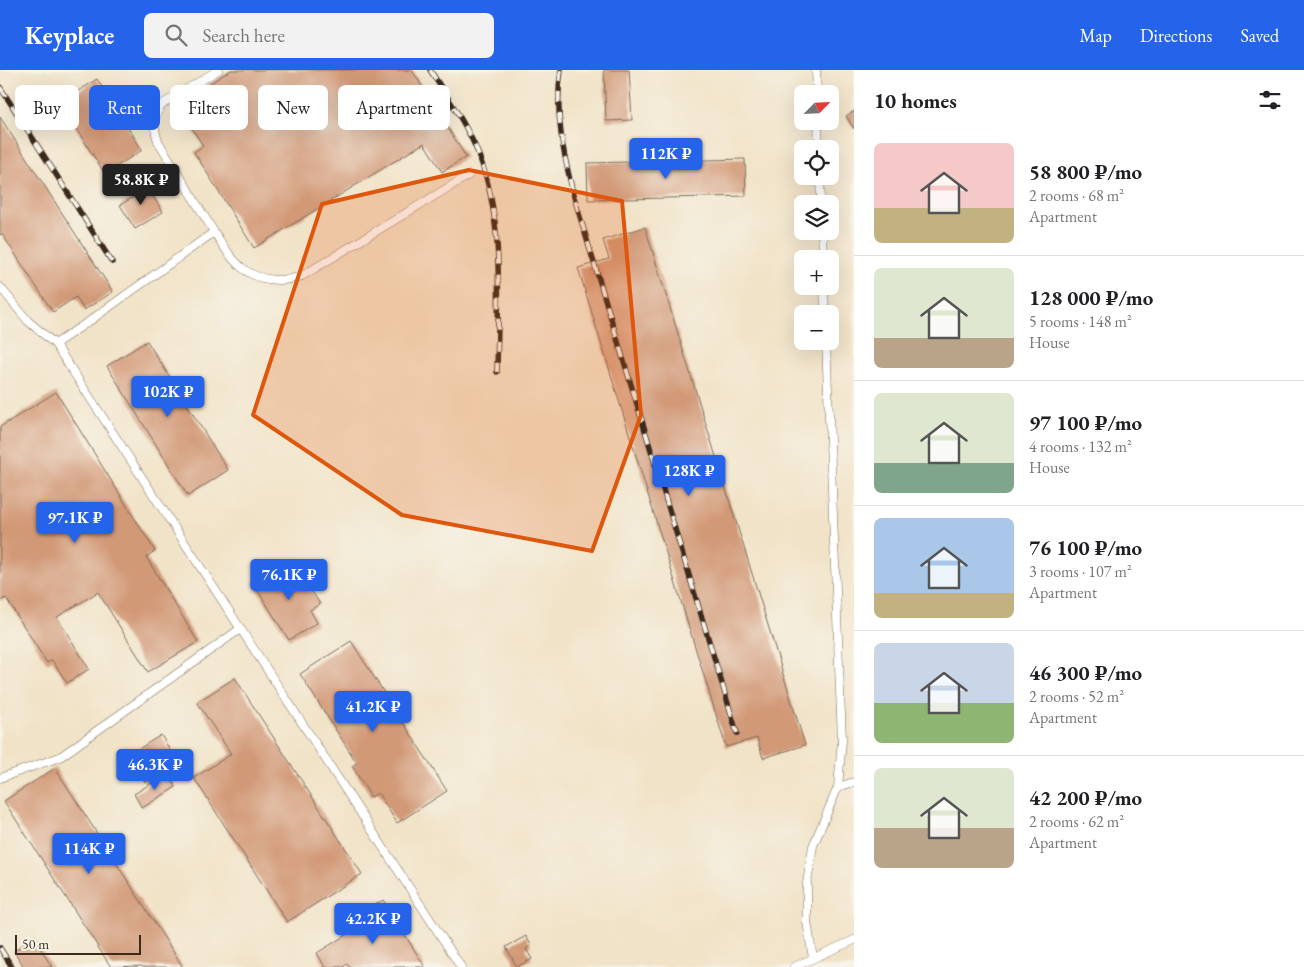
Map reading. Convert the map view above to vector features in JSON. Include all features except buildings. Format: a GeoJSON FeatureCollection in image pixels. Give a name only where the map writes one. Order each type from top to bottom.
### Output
{"type":"FeatureCollection","features":[{"type":"Feature","properties":{"kind":"lane"},"geometry":{"type":"LineString","coordinates":[[218,70],[156,111],[154,120],[155,131],[158,140],[214,232],[231,256],[250,273],[262,278],[289,281],[302,276],[469,175]]}},
{"type":"Feature","properties":{"kind":"lane"},"geometry":{"type":"LineString","coordinates":[[816,70],[817,85]]}},
{"type":"Feature","properties":{"kind":"lane"},"geometry":{"type":"LineString","coordinates":[[55,344],[214,232]]}},
{"type":"Feature","properties":{"kind":"lane"},"geometry":{"type":"LineString","coordinates":[[0,287],[28,321],[55,344],[461,967]]}},
{"type":"Feature","properties":{"kind":"lane"},"geometry":{"type":"LineString","coordinates":[[813,958],[807,922],[806,883],[813,846],[838,787],[842,740],[826,350]]}},
{"type":"Feature","properties":{"kind":"lane"},"geometry":{"type":"LineString","coordinates":[[0,778],[60,757],[240,629]]}},
{"type":"Feature","properties":{"kind":"lane"},"geometry":{"type":"LineString","coordinates":[[838,787],[854,782]]}},
{"type":"Feature","properties":{"kind":"lane"},"geometry":{"type":"LineString","coordinates":[[794,967],[854,940]]}},
{"type":"Feature","properties":{"kind":"highlighted area"},"geometry":{"type":"Polygon","coordinates":[[[469,170],[622,201],[641,415],[592,551],[402,515],[253,415],[322,204],[469,170]]]}},
{"type":"Feature","properties":{"kind":"railway"},"geometry":{"type":"LineString","coordinates":[[430,70],[468,131],[487,179],[496,233],[498,261],[497,372]]}},
{"type":"Feature","properties":{"kind":"railway"},"geometry":{"type":"LineString","coordinates":[[561,70],[559,118],[574,197],[737,733]]}},
{"type":"Feature","properties":{"kind":"railway"},"geometry":{"type":"LineString","coordinates":[[0,87],[112,262]]}},
{"type":"Feature","properties":{"kind":"railway"},"geometry":{"type":"LineString","coordinates":[[0,948],[12,967]]}}]}
